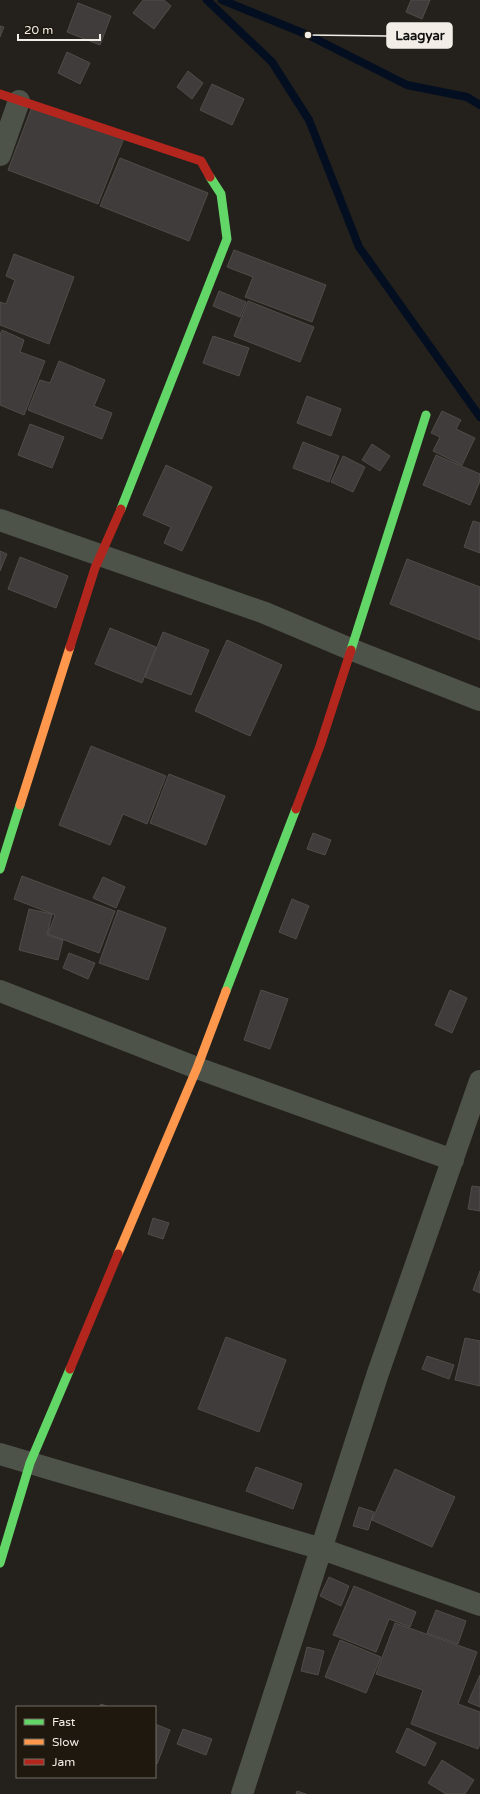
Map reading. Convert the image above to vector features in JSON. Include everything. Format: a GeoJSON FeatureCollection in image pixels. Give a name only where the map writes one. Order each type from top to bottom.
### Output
{"type":"FeatureCollection","features":[{"type":"Feature","properties":{"kind":"street"},"geometry":{"type":"LineString","coordinates":[[0,155],[10,98],[201,161],[221,194],[227,239],[113,530],[92,575],[0,869]]}},
{"type":"Feature","properties":{"kind":"street"},"geometry":{"type":"LineString","coordinates":[[0,1563],[30,1463],[197,1068],[320,746],[426,415]]}},
{"type":"Feature","properties":{"kind":"street"},"geometry":{"type":"LineString","coordinates":[[0,520],[265,613],[350,649],[480,700]]}},
{"type":"Feature","properties":{"kind":"street"},"geometry":{"type":"LineString","coordinates":[[0,991],[197,1068],[452,1160]]}},
{"type":"Feature","properties":{"kind":"street"},"geometry":{"type":"LineString","coordinates":[[242,1794],[378,1373],[480,1081]]}},
{"type":"Feature","properties":{"kind":"street"},"geometry":{"type":"LineString","coordinates":[[0,1454],[322,1549],[480,1605]]}},
{"type":"Feature","properties":{"kind":"building"},"geometry":{"type":"Polygon","coordinates":[[[143,0],[164,0],[171,6],[154,29],[133,13],[143,0]]]}},
{"type":"Feature","properties":{"kind":"building"},"geometry":{"type":"Polygon","coordinates":[[[411,0],[430,0],[422,19],[406,12],[411,0]]]}},
{"type":"Feature","properties":{"kind":"building"},"geometry":{"type":"Polygon","coordinates":[[[78,3],[111,16],[100,45],[67,32],[78,3]]]}},
{"type":"Feature","properties":{"kind":"building"},"geometry":{"type":"Polygon","coordinates":[[[0,26],[4,27],[0,37],[0,26]]]}},
{"type":"Feature","properties":{"kind":"building"},"geometry":{"type":"Polygon","coordinates":[[[67,52],[90,63],[80,84],[58,73],[67,52]]]}},
{"type":"Feature","properties":{"kind":"building"},"geometry":{"type":"Polygon","coordinates":[[[188,71],[203,83],[192,99],[177,87],[188,71]]]}},
{"type":"Feature","properties":{"kind":"building"},"geometry":{"type":"Polygon","coordinates":[[[212,84],[244,99],[232,125],[200,110],[212,84]]]}},
{"type":"Feature","properties":{"kind":"building"},"geometry":{"type":"Polygon","coordinates":[[[33,104],[124,138],[98,204],[8,170],[33,104]]]}},
{"type":"Feature","properties":{"kind":"building"},"geometry":{"type":"Polygon","coordinates":[[[120,158],[208,193],[189,241],[100,206],[120,158]]]}},
{"type":"Feature","properties":{"kind":"building"},"geometry":{"type":"Polygon","coordinates":[[[234,250],[326,285],[312,322],[245,297],[253,277],[227,267],[234,250]]]}},
{"type":"Feature","properties":{"kind":"building"},"geometry":{"type":"Polygon","coordinates":[[[14,254],[74,277],[49,344],[0,325],[0,302],[6,304],[15,280],[6,276],[14,254]]]}},
{"type":"Feature","properties":{"kind":"building"},"geometry":{"type":"Polygon","coordinates":[[[219,291],[246,302],[240,317],[213,306],[219,291]]]}},
{"type":"Feature","properties":{"kind":"building"},"geometry":{"type":"Polygon","coordinates":[[[248,301],[314,327],[300,362],[234,336],[248,301]]]}},
{"type":"Feature","properties":{"kind":"building"},"geometry":{"type":"Polygon","coordinates":[[[2,330],[24,340],[20,352],[45,361],[24,415],[0,405],[0,334],[2,330]]]}},
{"type":"Feature","properties":{"kind":"building"},"geometry":{"type":"Polygon","coordinates":[[[213,336],[249,348],[239,376],[203,363],[213,336]]]}},
{"type":"Feature","properties":{"kind":"building"},"geometry":{"type":"Polygon","coordinates":[[[59,361],[105,380],[94,406],[112,413],[102,439],[28,410],[40,380],[50,383],[59,361]]]}},
{"type":"Feature","properties":{"kind":"building"},"geometry":{"type":"Polygon","coordinates":[[[307,396],[341,409],[331,436],[297,423],[307,396]]]}},
{"type":"Feature","properties":{"kind":"building"},"geometry":{"type":"Polygon","coordinates":[[[442,411],[461,420],[456,429],[475,438],[462,465],[433,451],[440,437],[431,433],[442,411]]]}},
{"type":"Feature","properties":{"kind":"building"},"geometry":{"type":"Polygon","coordinates":[[[30,424],[64,437],[52,468],[18,455],[30,424]]]}},
{"type":"Feature","properties":{"kind":"building"},"geometry":{"type":"Polygon","coordinates":[[[303,442],[339,456],[329,482],[293,468],[303,442]]]}},
{"type":"Feature","properties":{"kind":"building"},"geometry":{"type":"Polygon","coordinates":[[[372,444],[390,456],[380,471],[362,460],[372,444]]]}},
{"type":"Feature","properties":{"kind":"building"},"geometry":{"type":"Polygon","coordinates":[[[436,455],[480,474],[480,481],[470,505],[423,485],[436,455]]]}},
{"type":"Feature","properties":{"kind":"building"},"geometry":{"type":"Polygon","coordinates":[[[343,456],[365,467],[353,492],[331,482],[343,456]]]}},
{"type":"Feature","properties":{"kind":"building"},"geometry":{"type":"Polygon","coordinates":[[[166,465],[212,487],[182,551],[164,543],[171,527],[143,515],[166,465]]]}},
{"type":"Feature","properties":{"kind":"building"},"geometry":{"type":"Polygon","coordinates":[[[473,521],[480,523],[480,553],[464,547],[473,521]]]}},
{"type":"Feature","properties":{"kind":"building"},"geometry":{"type":"Polygon","coordinates":[[[0,551],[7,554],[0,571],[0,551]]]}},
{"type":"Feature","properties":{"kind":"building"},"geometry":{"type":"Polygon","coordinates":[[[20,557],[68,576],[56,608],[8,589],[20,557]]]}},
{"type":"Feature","properties":{"kind":"building"},"geometry":{"type":"Polygon","coordinates":[[[407,559],[480,587],[480,640],[390,604],[407,559]]]}},
{"type":"Feature","properties":{"kind":"building"},"geometry":{"type":"Polygon","coordinates":[[[110,628],[156,647],[142,683],[95,664],[110,628]]]}},
{"type":"Feature","properties":{"kind":"building"},"geometry":{"type":"Polygon","coordinates":[[[163,632],[209,650],[191,695],[145,677],[163,632]]]}},
{"type":"Feature","properties":{"kind":"building"},"geometry":{"type":"Polygon","coordinates":[[[227,640],[282,665],[250,736],[195,711],[227,640]]]}},
{"type":"Feature","properties":{"kind":"building"},"geometry":{"type":"Polygon","coordinates":[[[91,746],[166,776],[147,824],[123,814],[110,845],[59,825],[91,746]]]}},
{"type":"Feature","properties":{"kind":"building"},"geometry":{"type":"Polygon","coordinates":[[[169,774],[225,796],[206,845],[150,823],[169,774]]]}},
{"type":"Feature","properties":{"kind":"building"},"geometry":{"type":"Polygon","coordinates":[[[313,833],[331,840],[325,855],[307,849],[313,833]]]}},
{"type":"Feature","properties":{"kind":"building"},"geometry":{"type":"Polygon","coordinates":[[[22,876],[115,911],[99,953],[48,934],[55,915],[14,899],[22,876]]]}},
{"type":"Feature","properties":{"kind":"building"},"geometry":{"type":"Polygon","coordinates":[[[103,877],[125,887],[116,908],[93,898],[103,877]]]}},
{"type":"Feature","properties":{"kind":"building"},"geometry":{"type":"Polygon","coordinates":[[[292,899],[309,906],[296,939],[279,932],[292,899]]]}},
{"type":"Feature","properties":{"kind":"building"},"geometry":{"type":"Polygon","coordinates":[[[29,909],[52,914],[47,935],[63,940],[58,960],[19,950],[29,909]]]}},
{"type":"Feature","properties":{"kind":"building"},"geometry":{"type":"Polygon","coordinates":[[[118,910],[166,928],[148,980],[99,963],[118,910]]]}},
{"type":"Feature","properties":{"kind":"building"},"geometry":{"type":"Polygon","coordinates":[[[69,953],[95,963],[88,979],[63,968],[69,953]]]}},
{"type":"Feature","properties":{"kind":"building"},"geometry":{"type":"Polygon","coordinates":[[[261,990],[288,999],[270,1049],[244,1040],[261,990]]]}},
{"type":"Feature","properties":{"kind":"building"},"geometry":{"type":"Polygon","coordinates":[[[450,990],[467,998],[452,1033],[435,1025],[450,990]]]}},
{"type":"Feature","properties":{"kind":"building"},"geometry":{"type":"Polygon","coordinates":[[[472,1186],[480,1187],[480,1211],[468,1209],[472,1186]]]}},
{"type":"Feature","properties":{"kind":"building"},"geometry":{"type":"Polygon","coordinates":[[[153,1218],[169,1223],[163,1239],[148,1234],[153,1218]]]}},
{"type":"Feature","properties":{"kind":"building"},"geometry":{"type":"Polygon","coordinates":[[[480,1271],[480,1293],[473,1290],[480,1271]]]}},
{"type":"Feature","properties":{"kind":"building"},"geometry":{"type":"Polygon","coordinates":[[[226,1337],[286,1360],[259,1432],[198,1409],[226,1337]]]}},
{"type":"Feature","properties":{"kind":"building"},"geometry":{"type":"Polygon","coordinates":[[[465,1338],[480,1341],[480,1386],[455,1380],[465,1338]]]}},
{"type":"Feature","properties":{"kind":"building"},"geometry":{"type":"Polygon","coordinates":[[[427,1356],[454,1365],[449,1379],[422,1369],[427,1356]]]}},
{"type":"Feature","properties":{"kind":"building"},"geometry":{"type":"Polygon","coordinates":[[[256,1467],[302,1484],[293,1509],[246,1491],[256,1467]]]}},
{"type":"Feature","properties":{"kind":"building"},"geometry":{"type":"Polygon","coordinates":[[[395,1469],[455,1497],[432,1547],[372,1520],[395,1469]]]}},
{"type":"Feature","properties":{"kind":"building"},"geometry":{"type":"Polygon","coordinates":[[[359,1507],[374,1512],[368,1530],[353,1526],[359,1507]]]}},
{"type":"Feature","properties":{"kind":"building"},"geometry":{"type":"Polygon","coordinates":[[[329,1577],[349,1586],[341,1606],[320,1596],[329,1577]]]}},
{"type":"Feature","properties":{"kind":"building"},"geometry":{"type":"Polygon","coordinates":[[[354,1586],[416,1612],[410,1627],[389,1619],[376,1652],[333,1635],[354,1586]]]}},
{"type":"Feature","properties":{"kind":"building"},"geometry":{"type":"Polygon","coordinates":[[[436,1610],[466,1621],[458,1644],[427,1633],[436,1610]]]}},
{"type":"Feature","properties":{"kind":"building"},"geometry":{"type":"Polygon","coordinates":[[[395,1623],[477,1652],[458,1704],[480,1712],[480,1744],[478,1749],[411,1724],[423,1690],[376,1674],[395,1623]]]}},
{"type":"Feature","properties":{"kind":"building"},"geometry":{"type":"Polygon","coordinates":[[[340,1640],[381,1657],[366,1693],[325,1677],[340,1640]]]}},
{"type":"Feature","properties":{"kind":"building"},"geometry":{"type":"Polygon","coordinates":[[[307,1647],[324,1651],[318,1675],[301,1671],[307,1647]]]}},
{"type":"Feature","properties":{"kind":"building"},"geometry":{"type":"Polygon","coordinates":[[[480,1675],[480,1707],[468,1702],[480,1675]]]}},
{"type":"Feature","properties":{"kind":"building"},"geometry":{"type":"Polygon","coordinates":[[[156,1724],[170,1730],[156,1764],[156,1724]]]}},
{"type":"Feature","properties":{"kind":"building"},"geometry":{"type":"Polygon","coordinates":[[[407,1728],[436,1743],[425,1766],[396,1752],[407,1728]]]}},
{"type":"Feature","properties":{"kind":"building"},"geometry":{"type":"Polygon","coordinates":[[[183,1729],[212,1739],[206,1755],[177,1744],[183,1729]]]}},
{"type":"Feature","properties":{"kind":"building"},"geometry":{"type":"Polygon","coordinates":[[[442,1760],[474,1780],[465,1794],[446,1794],[428,1783],[442,1760]]]}},
{"type":"Feature","properties":{"kind":"building"},"geometry":{"type":"Polygon","coordinates":[[[297,1791],[306,1794],[296,1794],[297,1791]]]}},
{"type":"Feature","properties":{"kind":"waterway"},"geometry":{"type":"LineString","coordinates":[[207,0],[272,62],[309,120],[359,247],[480,417]]}},
{"type":"Feature","properties":{"kind":"waterway"},"geometry":{"type":"LineString","coordinates":[[222,0],[308,35],[407,85],[467,97],[480,105]]}},
{"type":"Feature","properties":{"kind":"traffic: fast"},"geometry":{"type":"LineString","coordinates":[[121,509],[227,239],[221,194],[210,177]]}},
{"type":"Feature","properties":{"kind":"traffic: fast"},"geometry":{"type":"LineString","coordinates":[[351,650],[426,415]]}},
{"type":"Feature","properties":{"kind":"traffic: fast"},"geometry":{"type":"LineString","coordinates":[[0,869],[20,805]]}},
{"type":"Feature","properties":{"kind":"traffic: fast"},"geometry":{"type":"LineString","coordinates":[[226,991],[296,809]]}},
{"type":"Feature","properties":{"kind":"traffic: fast"},"geometry":{"type":"LineString","coordinates":[[0,1563],[30,1463],[70,1369]]}},
{"type":"Feature","properties":{"kind":"traffic: slow"},"geometry":{"type":"LineString","coordinates":[[20,805],[70,647]]}},
{"type":"Feature","properties":{"kind":"traffic: slow"},"geometry":{"type":"LineString","coordinates":[[118,1254],[197,1068],[226,991]]}},
{"type":"Feature","properties":{"kind":"traffic: jam"},"geometry":{"type":"LineString","coordinates":[[0,94],[201,161],[210,177]]}},
{"type":"Feature","properties":{"kind":"traffic: jam"},"geometry":{"type":"LineString","coordinates":[[70,647],[95,568],[121,509]]}},
{"type":"Feature","properties":{"kind":"traffic: jam"},"geometry":{"type":"LineString","coordinates":[[296,809],[320,746],[351,650]]}},
{"type":"Feature","properties":{"kind":"traffic: jam"},"geometry":{"type":"LineString","coordinates":[[70,1369],[118,1254]]}},
{"type":"Feature","properties":{"kind":"place","name":"Laagyar"},"geometry":{"type":"Point","coordinates":[308,35]}}]}
